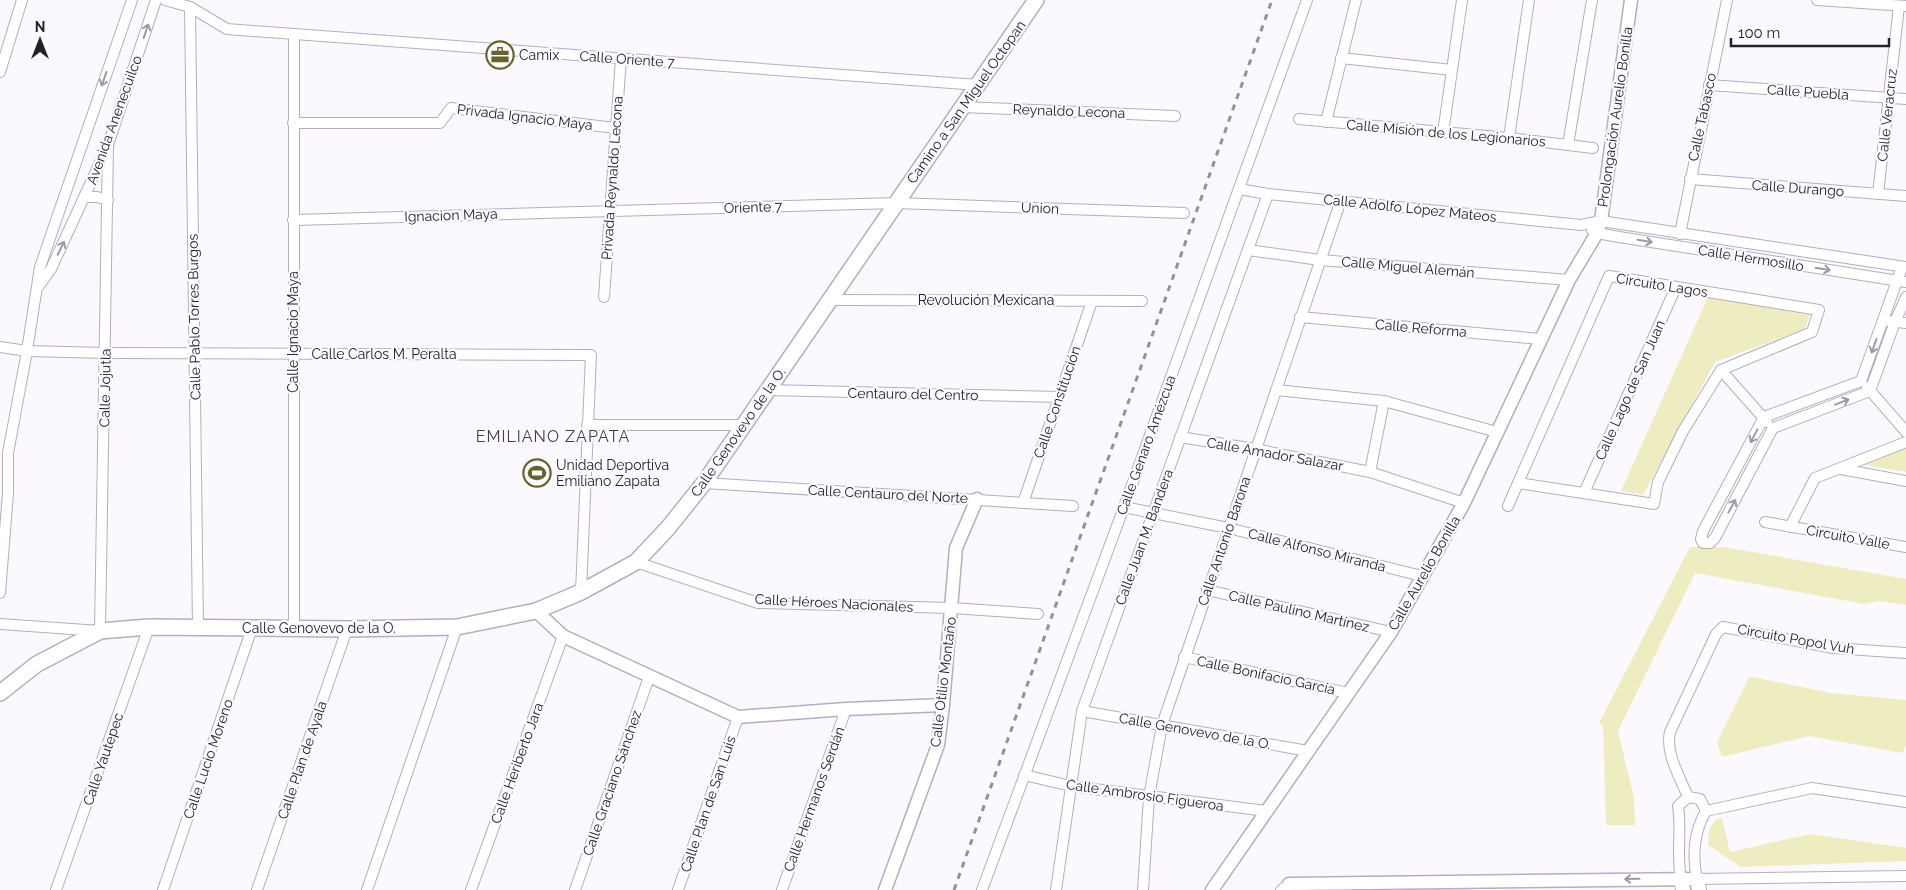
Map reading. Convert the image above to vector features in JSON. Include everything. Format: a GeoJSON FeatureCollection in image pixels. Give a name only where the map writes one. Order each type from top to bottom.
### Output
{"type":"FeatureCollection","features":[{"type":"Feature","properties":{"kind":"main road","name":"Camino a San Miguel Octopan"},"geometry":{"type":"LineString","coordinates":[[896,203],[1036,0]]}},
{"type":"Feature","properties":{"kind":"main road","name":"Calle Genovevo de la O."},"geometry":{"type":"LineString","coordinates":[[0,693],[37,664],[100,631],[149,627],[348,629],[457,627],[536,611],[582,592],[636,562],[668,528],[704,483],[896,203]]}},
{"type":"Feature","properties":{"kind":"street"},"geometry":{"type":"LineString","coordinates":[[1,65],[22,0]]}},
{"type":"Feature","properties":{"kind":"street","name":"Avenida Anenecuilco"},"geometry":{"type":"LineString","coordinates":[[0,593],[8,493],[4,452],[27,351],[40,267],[132,0]]}},
{"type":"Feature","properties":{"kind":"street","name":"Avenida Anenecuilco"},"geometry":{"type":"LineString","coordinates":[[36,290],[51,269],[108,145],[156,0]]}},
{"type":"Feature","properties":{"kind":"street","name":"Calle Oriente 7"},"geometry":{"type":"LineString","coordinates":[[165,0],[190,7],[227,29],[978,85]]}},
{"type":"Feature","properties":{"kind":"street","name":"Calle Genaro Amézcua"},"geometry":{"type":"LineString","coordinates":[[982,890],[1124,507],[1307,0]]}},
{"type":"Feature","properties":{"kind":"street"},"geometry":{"type":"LineString","coordinates":[[1326,122],[1356,0]]}},
{"type":"Feature","properties":{"kind":"street"},"geometry":{"type":"LineString","coordinates":[[1443,133],[1462,0]]}},
{"type":"Feature","properties":{"kind":"street"},"geometry":{"type":"LineString","coordinates":[[1509,138],[1529,0]]}},
{"type":"Feature","properties":{"kind":"street"},"geometry":{"type":"LineString","coordinates":[[1568,145],[1592,0]]}},
{"type":"Feature","properties":{"kind":"street","name":"Prolongación Aurelio Bonilla"},"geometry":{"type":"LineString","coordinates":[[1599,227],[1631,0]]}},
{"type":"Feature","properties":{"kind":"street","name":"Calle Tabasco"},"geometry":{"type":"LineString","coordinates":[[1680,234],[1727,0]]}},
{"type":"Feature","properties":{"kind":"street"},"geometry":{"type":"LineString","coordinates":[[1817,0],[1902,6]]}},
{"type":"Feature","properties":{"kind":"street","name":"Calle Veracruz"},"geometry":{"type":"LineString","coordinates":[[1878,194],[1888,98],[1902,6]]}},
{"type":"Feature","properties":{"kind":"street","name":"Calle Pablo Torres Burgos"},"geometry":{"type":"LineString","coordinates":[[190,7],[198,628]]}},
{"type":"Feature","properties":{"kind":"street","name":"Calle Ignacio Maya"},"geometry":{"type":"LineString","coordinates":[[294,35],[294,628]]}},
{"type":"Feature","properties":{"kind":"street","name":"Privada Reynaldo Lecona"},"geometry":{"type":"LineString","coordinates":[[604,297],[621,58]]}},
{"type":"Feature","properties":{"kind":"street"},"geometry":{"type":"LineString","coordinates":[[1341,58],[1452,70]]}},
{"type":"Feature","properties":{"kind":"street","name":"Calle Puebla"},"geometry":{"type":"LineString","coordinates":[[1709,85],[1906,99]]}},
{"type":"Feature","properties":{"kind":"street","name":"Reynaldo Lecona"},"geometry":{"type":"LineString","coordinates":[[962,107],[1175,116]]}},
{"type":"Feature","properties":{"kind":"street","name":"Privada Ignacio Maya"},"geometry":{"type":"LineString","coordinates":[[293,123],[440,123],[451,108],[615,128]]}},
{"type":"Feature","properties":{"kind":"street","name":"Calle Misión de los Legionarios"},"geometry":{"type":"LineString","coordinates":[[1299,119],[1509,138],[1593,148]]}},
{"type":"Feature","properties":{"kind":"street","name":"Calle Jojutla"},"geometry":{"type":"LineString","coordinates":[[100,631],[108,145]]}},
{"type":"Feature","properties":{"kind":"street","name":"Calle Durango"},"geometry":{"type":"LineString","coordinates":[[1690,179],[1906,196]]}},
{"type":"Feature","properties":{"kind":"street","name":"Calle Adolfo López Mateos"},"geometry":{"type":"LineString","coordinates":[[1239,189],[1268,194],[1599,227]]}},
{"type":"Feature","properties":{"kind":"street","name":"Calle Juan M. Bandera"},"geometry":{"type":"LineString","coordinates":[[1056,890],[1082,711],[1268,194]]}},
{"type":"Feature","properties":{"kind":"street"},"geometry":{"type":"LineString","coordinates":[[85,197],[108,200]]}},
{"type":"Feature","properties":{"kind":"street","name":"Calle Antonio Barona"},"geometry":{"type":"LineString","coordinates":[[1143,890],[1150,797],[1162,725],[1341,200]]}},
{"type":"Feature","properties":{"kind":"street","name":"Oriente 7"},"geometry":{"type":"LineString","coordinates":[[610,211],[896,203]]}},
{"type":"Feature","properties":{"kind":"street","name":"Union"},"geometry":{"type":"LineString","coordinates":[[896,203],[1184,213]]}},
{"type":"Feature","properties":{"kind":"street","name":"Ignacion Maya"},"geometry":{"type":"LineString","coordinates":[[293,220],[610,211]]}},
{"type":"Feature","properties":{"kind":"street","name":"Calle Hermosillo"},"geometry":{"type":"LineString","coordinates":[[1599,227],[1680,234],[1904,267]]}},
{"type":"Feature","properties":{"kind":"street","name":"Calle Hermosillo"},"geometry":{"type":"LineString","coordinates":[[1599,227],[1901,281]]}},
{"type":"Feature","properties":{"kind":"street","name":"Calle Aurelio Bonilla"},"geometry":{"type":"LineString","coordinates":[[1212,890],[1391,632],[1464,503],[1569,280],[1599,227]]}},
{"type":"Feature","properties":{"kind":"street","name":"Calle Miguel Alemán"},"geometry":{"type":"LineString","coordinates":[[1248,250],[1320,260],[1569,280]]}},
{"type":"Feature","properties":{"kind":"street"},"geometry":{"type":"LineString","coordinates":[[1861,381],[1882,321],[1901,281],[1904,267]]}},
{"type":"Feature","properties":{"kind":"street","name":"Circuito Lagos"},"geometry":{"type":"LineString","coordinates":[[1508,506],[1609,276],[1819,310],[1812,332],[1720,370]]}},
{"type":"Feature","properties":{"kind":"street","name":"Calle Lago de San Juan"},"geometry":{"type":"LineString","coordinates":[[1584,493],[1676,287]]}},
{"type":"Feature","properties":{"kind":"street"},"geometry":{"type":"LineString","coordinates":[[1861,381],[1764,417],[1703,531],[1701,539],[1704,542],[1710,542],[1715,538],[1773,428],[1870,391],[1906,297]]}},
{"type":"Feature","properties":{"kind":"street","name":"Revolución Mexicana"},"geometry":{"type":"LineString","coordinates":[[830,300],[1142,300]]}},
{"type":"Feature","properties":{"kind":"street","name":"Calle Constitución"},"geometry":{"type":"LineString","coordinates":[[1023,503],[1092,300]]}},
{"type":"Feature","properties":{"kind":"street","name":"Calle Reforma"},"geometry":{"type":"LineString","coordinates":[[1300,317],[1541,339]]}},
{"type":"Feature","properties":{"kind":"street"},"geometry":{"type":"LineString","coordinates":[[1882,321],[1906,323]]}},
{"type":"Feature","properties":{"kind":"street","name":"Calle Carlos M. Peralta"},"geometry":{"type":"LineString","coordinates":[[0,347],[27,351],[106,353],[590,355],[587,425]]}},
{"type":"Feature","properties":{"kind":"street"},"geometry":{"type":"LineString","coordinates":[[1518,483],[1654,504],[1658,482],[1684,431],[1720,370],[1773,428]]}},
{"type":"Feature","properties":{"kind":"street"},"geometry":{"type":"LineString","coordinates":[[1861,381],[1906,432]]}},
{"type":"Feature","properties":{"kind":"street","name":"Centauro del Centro"},"geometry":{"type":"LineString","coordinates":[[768,390],[1059,397]]}},
{"type":"Feature","properties":{"kind":"street"},"geometry":{"type":"LineString","coordinates":[[1276,390],[1384,401],[1497,432]]}},
{"type":"Feature","properties":{"kind":"street"},"geometry":{"type":"LineString","coordinates":[[1370,472],[1384,401]]}},
{"type":"Feature","properties":{"kind":"street"},"geometry":{"type":"LineString","coordinates":[[582,592],[587,425],[744,425]]}},
{"type":"Feature","properties":{"kind":"street","name":"Calle Amador Salazar"},"geometry":{"type":"LineString","coordinates":[[1180,437],[1255,448],[1370,472],[1464,503]]}},
{"type":"Feature","properties":{"kind":"street","name":"Circuito Valle"},"geometry":{"type":"LineString","coordinates":[[1790,527],[1815,478],[1906,442]]}},
{"type":"Feature","properties":{"kind":"street"},"geometry":{"type":"LineString","coordinates":[[1839,468],[1906,481]]}},
{"type":"Feature","properties":{"kind":"street","name":"Calle Centauro del Norte"},"geometry":{"type":"LineString","coordinates":[[704,483],[1073,506]]}},
{"type":"Feature","properties":{"kind":"street","name":"Avenida Anenecuilco"},"geometry":{"type":"LineString","coordinates":[[0,507],[8,493]]}},
{"type":"Feature","properties":{"kind":"street","name":"Calle Otilio Montaño"},"geometry":{"type":"LineString","coordinates":[[885,890],[938,745],[956,548],[977,499]]}},
{"type":"Feature","properties":{"kind":"street","name":"Calle Alfonso Miranda"},"geometry":{"type":"LineString","coordinates":[[1124,507],[1228,528],[1422,576]]}},
{"type":"Feature","properties":{"kind":"street","name":"Circuito Valle"},"geometry":{"type":"LineString","coordinates":[[1765,522],[1906,547]]}},
{"type":"Feature","properties":{"kind":"street","name":"Calle Héroes Nacionales"},"geometry":{"type":"LineString","coordinates":[[636,562],[758,603],[952,608],[1038,614]]}},
{"type":"Feature","properties":{"kind":"street","name":"Calle Paulino Martínez"},"geometry":{"type":"LineString","coordinates":[[1207,590],[1391,632]]}},
{"type":"Feature","properties":{"kind":"street"},"geometry":{"type":"LineString","coordinates":[[536,611],[563,636],[738,717],[846,709],[943,705]]}},
{"type":"Feature","properties":{"kind":"street","name":"Calle Genovevo de la O."},"geometry":{"type":"LineString","coordinates":[[0,624],[100,631]]}},
{"type":"Feature","properties":{"kind":"street","name":"Calle Yautepec"},"geometry":{"type":"LineString","coordinates":[[56,890],[149,627]]}},
{"type":"Feature","properties":{"kind":"street"},"geometry":{"type":"LineString","coordinates":[[366,890],[457,627]]}},
{"type":"Feature","properties":{"kind":"street","name":"Circuito Popol Vuh"},"geometry":{"type":"LineString","coordinates":[[1688,797],[1670,752],[1668,741],[1670,732],[1716,634],[1723,627],[1833,648],[1906,653]]}},
{"type":"Feature","properties":{"kind":"street","name":"Calle Lucio Moreno"},"geometry":{"type":"LineString","coordinates":[[163,890],[252,628]]}},
{"type":"Feature","properties":{"kind":"street","name":"Calle Plan de Ayala"},"geometry":{"type":"LineString","coordinates":[[257,890],[348,629]]}},
{"type":"Feature","properties":{"kind":"street","name":"Calle Heriberto Jara"},"geometry":{"type":"LineString","coordinates":[[471,890],[563,636]]}},
{"type":"Feature","properties":{"kind":"street","name":"Calle Bonifacio García"},"geometry":{"type":"LineString","coordinates":[[1184,658],[1348,693]]}},
{"type":"Feature","properties":{"kind":"street","name":"Calle Graciano Sánchez"},"geometry":{"type":"LineString","coordinates":[[575,890],[649,677]]}},
{"type":"Feature","properties":{"kind":"street","name":"Calle Hermanos Serdán"},"geometry":{"type":"LineString","coordinates":[[782,890],[846,709]]}},
{"type":"Feature","properties":{"kind":"street","name":"Calle Genovevo de la O."},"geometry":{"type":"LineString","coordinates":[[1082,711],[1308,751]]}},
{"type":"Feature","properties":{"kind":"street","name":"Calle Plan de San Luis"},"geometry":{"type":"LineString","coordinates":[[678,890],[738,717]]}},
{"type":"Feature","properties":{"kind":"street","name":"Calle Ambrosio Figueroa"},"geometry":{"type":"LineString","coordinates":[[1024,775],[1071,786],[1266,811]]}},
{"type":"Feature","properties":{"kind":"street"},"geometry":{"type":"LineString","coordinates":[[1698,884],[1694,865],[1694,847],[1699,822],[1706,811],[1812,788],[1906,802]]}},
{"type":"Feature","properties":{"kind":"street"},"geometry":{"type":"LineString","coordinates":[[1682,884],[1677,848],[1680,818],[1678,806],[1688,797],[1700,799],[1706,811]]}},
{"type":"Feature","properties":{"kind":"street"},"geometry":{"type":"LineString","coordinates":[[1680,818],[1689,824],[1699,822]]}},
{"type":"Feature","properties":{"kind":"street"},"geometry":{"type":"LineString","coordinates":[[1285,887],[1698,884],[1906,876]]}},
{"type":"Feature","properties":{"kind":"green space"},"geometry":{"type":"Polygon","coordinates":[[[1708,297],[1810,315],[1805,329],[1715,362],[1643,495],[1621,491],[1708,297]]]}},
{"type":"Feature","properties":{"kind":"green space"},"geometry":{"type":"Polygon","coordinates":[[[1906,448],[1906,472],[1863,465],[1906,448]]]}},
{"type":"Feature","properties":{"kind":"green space"},"geometry":{"type":"Polygon","coordinates":[[[1690,547],[1724,547],[1906,579],[1906,605],[1878,601],[1864,604],[1695,573],[1618,731],[1634,798],[1635,825],[1606,825],[1603,726],[1599,723],[1690,547]]]}},
{"type":"Feature","properties":{"kind":"green space"},"geometry":{"type":"Polygon","coordinates":[[[1753,677],[1831,693],[1906,700],[1906,745],[1902,753],[1809,736],[1722,757],[1717,742],[1749,678],[1753,677]]]}},
{"type":"Feature","properties":{"kind":"green space"},"geometry":{"type":"Polygon","coordinates":[[[1722,818],[1730,852],[1810,834],[1906,848],[1906,861],[1741,867],[1708,845],[1709,830],[1715,820],[1722,818]]]}},
{"type":"Feature","properties":{"kind":"railway"},"geometry":{"type":"LineString","coordinates":[[954,890],[1272,0]]}},
{"type":"Feature","properties":{"kind":"place","name":"Camix"},"geometry":{"type":"Point","coordinates":[500,55]}},
{"type":"Feature","properties":{"kind":"place","name":"Unidad Deportiva Emiliano Zapata"},"geometry":{"type":"Point","coordinates":[537,473]}},
{"type":"Feature","properties":{"kind":"district","name":"EMILIANO ZAPATA"},"geometry":{"type":"Point","coordinates":[553,436]}}]}
